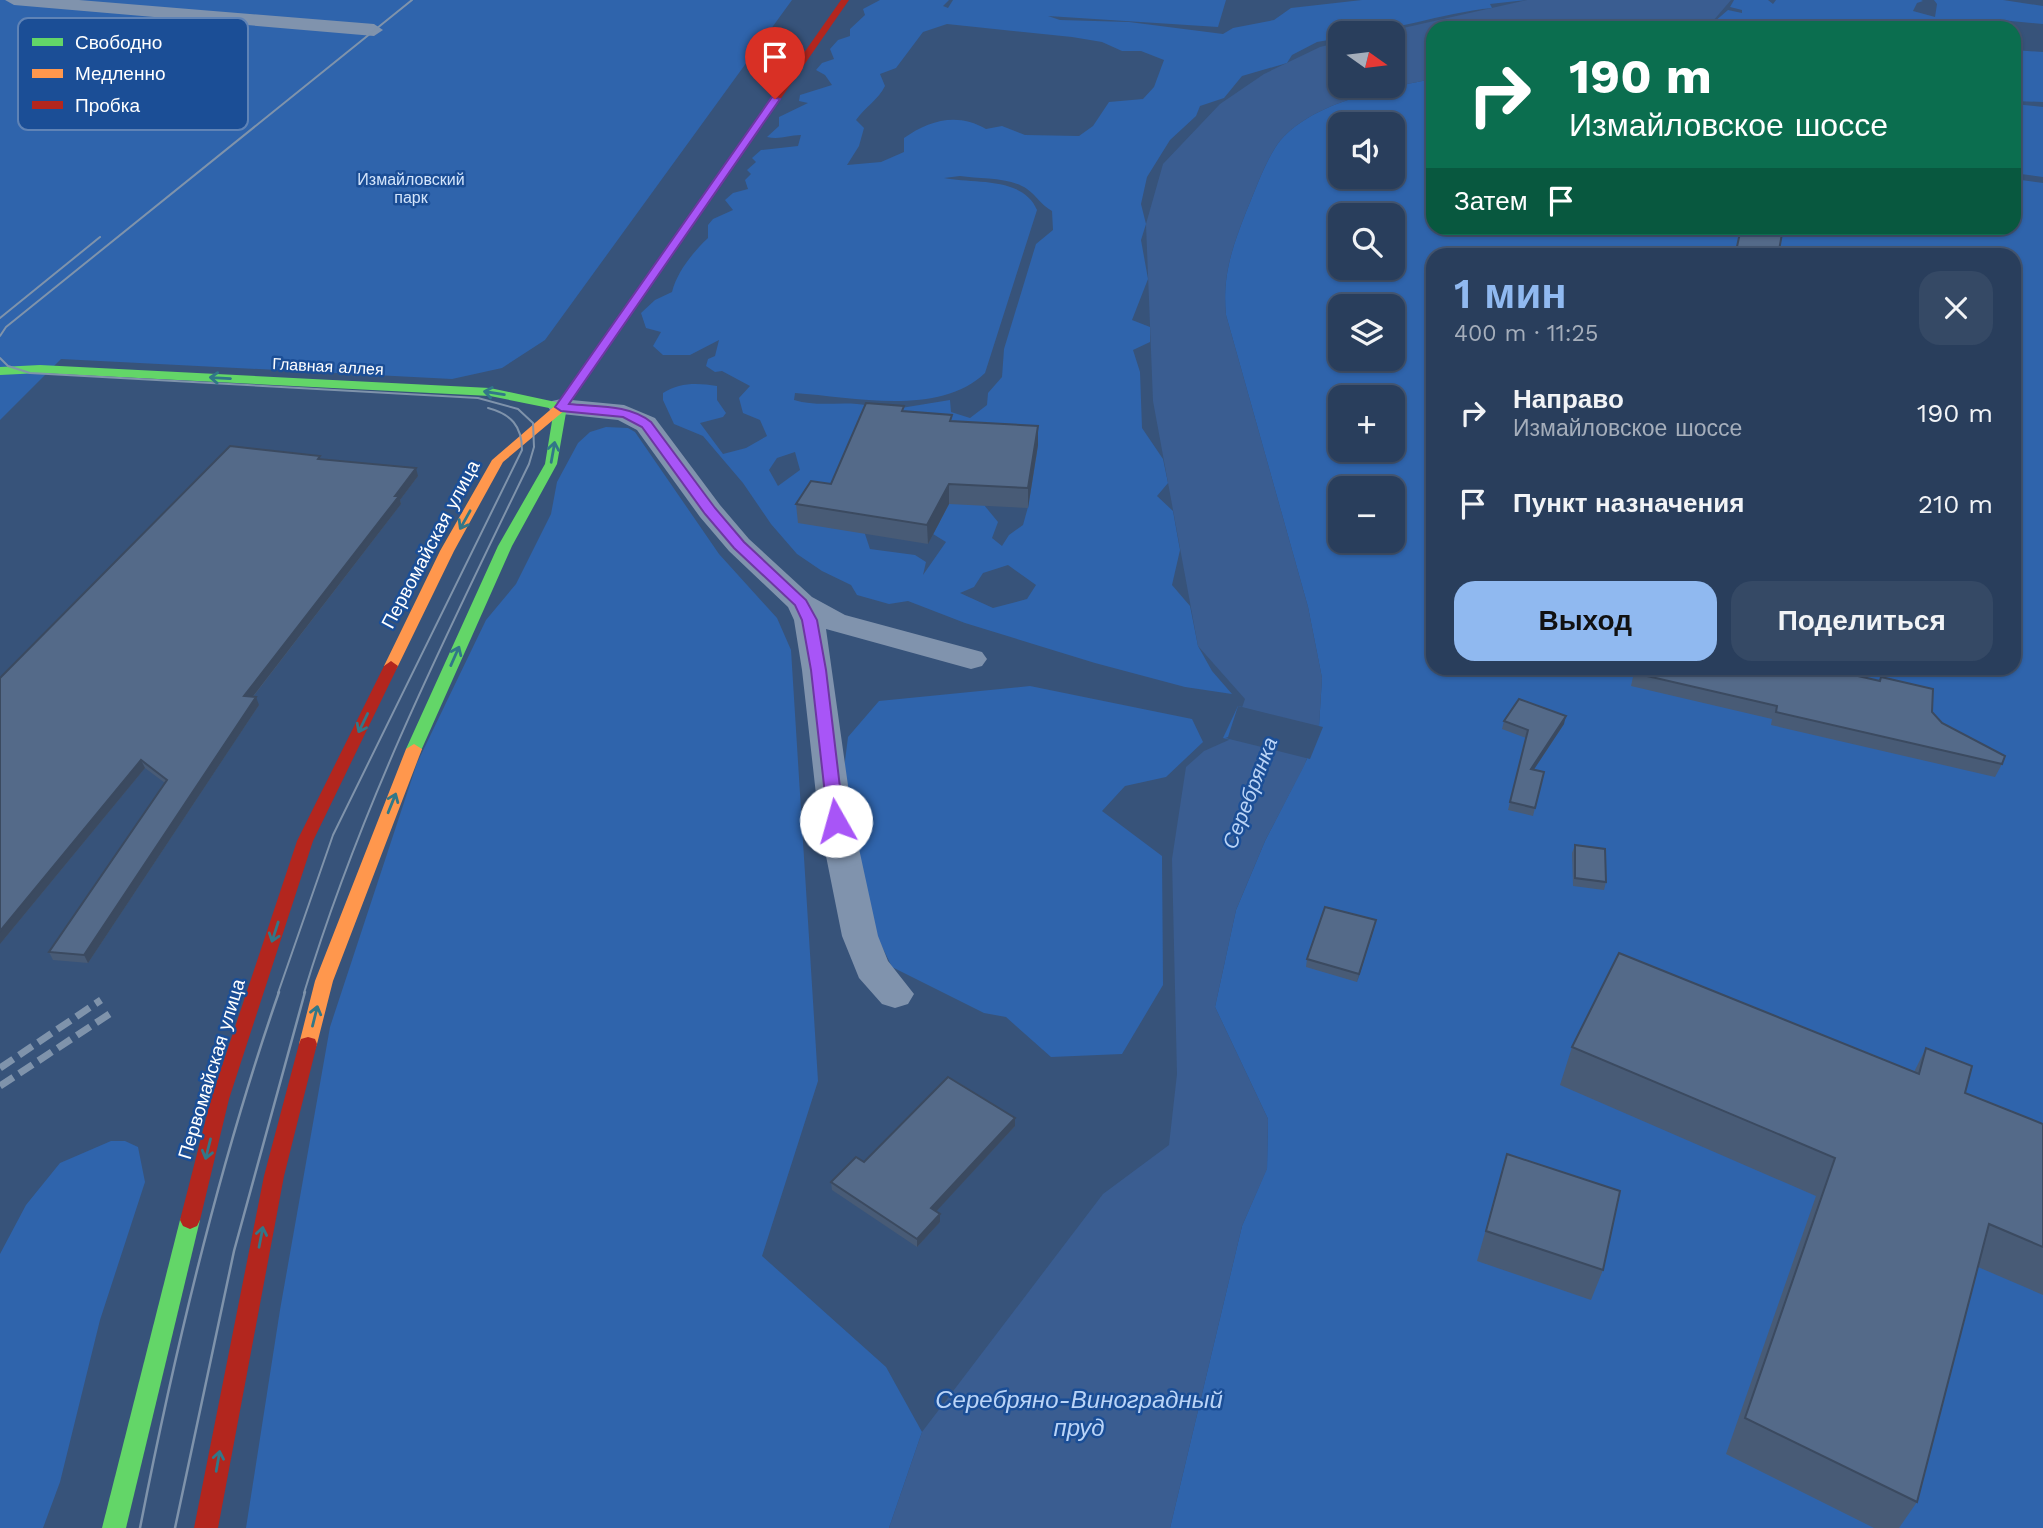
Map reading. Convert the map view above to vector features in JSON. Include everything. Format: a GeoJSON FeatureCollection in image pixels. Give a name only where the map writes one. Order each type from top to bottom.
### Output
{"type":"FeatureCollection","features":[{"type":"Feature","properties":{"kind":"main road"},"geometry":{"type":"LineString","coordinates":[[206,1528],[274,1176],[324,981],[426,718],[505,546],[551,464],[561,407],[845,0]]}},
{"type":"Feature","properties":{"kind":"main road","name":"Главная аллея"},"geometry":{"type":"LineString","coordinates":[[0,371],[40,369],[490,392],[561,407]]}},
{"type":"Feature","properties":{"kind":"main road"},"geometry":{"type":"LineString","coordinates":[[0,382],[36,386]]}},
{"type":"Feature","properties":{"kind":"main road"},"geometry":{"type":"LineString","coordinates":[[514,413],[561,407]]}},
{"type":"Feature","properties":{"kind":"main road","name":"Первомайская улица"},"geometry":{"type":"LineString","coordinates":[[114,1528],[220,1099],[305,841],[447,551],[498,460],[561,407]]}},
{"type":"Feature","properties":{"kind":"main road"},"geometry":{"type":"LineString","coordinates":[[498,460],[503,436]]}},
{"type":"Feature","properties":{"kind":"street"},"geometry":{"type":"LineString","coordinates":[[15,0],[230,18]]}},
{"type":"Feature","properties":{"kind":"street"},"geometry":{"type":"LineString","coordinates":[[248,19],[374,30]]}},
{"type":"Feature","properties":{"kind":"street"},"geometry":{"type":"LineString","coordinates":[[561,407],[624,413],[646,424],[710,511],[739,545],[801,603],[834,622],[971,659]]}},
{"type":"Feature","properties":{"kind":"street"},"geometry":{"type":"LineString","coordinates":[[801,603],[809,620],[818,670],[836,821],[860,936],[872,968],[895,994]]}},
{"type":"Feature","properties":{"kind":"green space","name":"Измайловский парк"},"geometry":{"type":"Polygon","coordinates":[[[0,0],[792,0],[545,340],[502,368],[452,379],[61,359],[0,420],[0,0]]]}},
{"type":"Feature","properties":{"kind":"green space"},"geometry":{"type":"Polygon","coordinates":[[[880,0],[949,0],[943,6],[948,8],[953,0],[1226,0],[1218,27],[1048,16],[1060,20],[1129,22],[1223,34],[1233,28],[1274,20],[1291,8],[1362,0],[1527,0],[1490,4],[1492,8],[1405,24],[1405,21],[1328,21],[1328,40],[1317,42],[1292,55],[1287,63],[1242,76],[1224,98],[1200,106],[1196,116],[1170,140],[1147,177],[1141,204],[1146,224],[1141,240],[1148,279],[1132,320],[1150,327],[1150,342],[1133,350],[1140,372],[1142,428],[1163,459],[1168,483],[1157,496],[1173,511],[1180,550],[1172,585],[1190,606],[1198,646],[1212,671],[1232,694],[1185,687],[1095,663],[965,623],[908,601],[889,604],[857,595],[851,585],[822,571],[797,554],[703,436],[674,424],[663,400],[663,393],[683,385],[710,385],[717,386],[717,400],[726,413],[723,417],[700,423],[723,454],[746,448],[767,436],[760,420],[743,413],[739,398],[750,386],[706,366],[708,359],[715,356],[719,340],[690,355],[663,355],[653,346],[661,332],[646,328],[641,313],[655,300],[672,292],[686,263],[708,238],[708,225],[713,219],[733,210],[725,200],[733,193],[748,189],[745,180],[751,174],[747,170],[756,162],[752,158],[761,150],[798,146],[801,135],[767,137],[779,126],[779,117],[808,103],[799,101],[800,95],[832,85],[825,75],[816,70],[822,63],[834,59],[830,49],[838,40],[850,36],[850,29],[865,15],[863,9],[880,0]],[[947,24],[923,32],[896,68],[880,74],[885,86],[856,120],[864,128],[859,146],[847,165],[881,162],[904,152],[904,138],[923,127],[944,120],[965,121],[986,129],[1002,126],[1025,135],[1079,136],[1093,126],[1109,102],[1143,99],[1154,87],[1164,60],[1141,51],[1122,51],[1102,42],[1072,37],[947,24]],[[944,178],[996,183],[1009,187],[1030,199],[1037,210],[985,373],[966,387],[920,400],[868,400],[795,393],[794,400],[870,406],[845,474],[870,549],[915,555],[926,562],[923,575],[946,542],[933,534],[940,521],[901,408],[950,400],[951,412],[970,418],[987,405],[988,393],[1002,377],[1004,349],[1036,244],[1053,230],[1052,211],[1020,185],[986,178],[944,178]],[[795,452],[777,458],[769,470],[778,486],[800,470],[795,452]],[[984,505],[998,522],[992,538],[1002,546],[1009,535],[1023,525],[1028,507],[984,505]],[[1008,565],[983,573],[974,587],[960,593],[993,608],[1027,599],[1036,585],[1008,565]]]}},
{"type":"Feature","properties":{"kind":"green space"},"geometry":{"type":"Polygon","coordinates":[[[1734,0],[1768,0],[1773,4],[1776,0],[1921,0],[1923,1],[1917,3],[1913,11],[1935,17],[1937,4],[1934,0],[2003,0],[2043,6],[2043,24],[1990,19],[1715,21],[1728,10],[1742,13],[1742,10],[1730,7],[1734,0]]]}},
{"type":"Feature","properties":{"kind":"green space"},"geometry":{"type":"Polygon","coordinates":[[[2021,50],[2043,52],[2043,102],[2021,101],[2021,50]]]}},
{"type":"Feature","properties":{"kind":"green space"},"geometry":{"type":"Polygon","coordinates":[[[1426,80],[1426,235],[2021,235],[2021,180],[2043,183],[2043,1528],[1170,1528],[1242,1226],[1267,1168],[1268,1119],[1215,1007],[1236,910],[1265,841],[1307,759],[1223,738],[1238,706],[1319,726],[1322,678],[1308,607],[1226,315],[1225,288],[1236,238],[1259,179],[1275,148],[1305,120],[1346,100],[1405,98],[1405,85],[1426,80]]]}},
{"type":"Feature","properties":{"kind":"green space"},"geometry":{"type":"Polygon","coordinates":[[[2021,105],[2043,107],[2043,177],[2021,174],[2021,105]]]}},
{"type":"Feature","properties":{"kind":"green space"},"geometry":{"type":"Polygon","coordinates":[[[606,427],[628,428],[635,432],[719,554],[777,618],[791,650],[818,1081],[762,1256],[886,1367],[922,1432],[889,1528],[246,1528],[280,1310],[330,1027],[417,763],[486,620],[516,584],[551,514],[557,482],[578,443],[590,432],[606,427]]]}},
{"type":"Feature","properties":{"kind":"green space"},"geometry":{"type":"Polygon","coordinates":[[[1030,686],[1192,719],[1203,742],[1166,777],[1125,786],[1102,811],[1162,856],[1163,985],[1122,1054],[1051,1057],[1006,1017],[984,1013],[892,967],[863,908],[842,785],[848,737],[879,701],[1030,686]]]}},
{"type":"Feature","properties":{"kind":"green space"},"geometry":{"type":"Polygon","coordinates":[[[111,1141],[125,1141],[138,1147],[145,1182],[100,1320],[60,1482],[43,1528],[0,1528],[0,1254],[26,1205],[60,1163],[111,1141]]]}},
{"type":"Feature","properties":{"kind":"water","name":"Серебряно-Виноградный пруд"},"geometry":{"type":"Polygon","coordinates":[[[1527,0],[1731,0],[1713,21],[1434,21],[1527,0]]]}},
{"type":"Feature","properties":{"kind":"water","name":"Серебряно-Виноградный пруд"},"geometry":{"type":"Polygon","coordinates":[[[1426,23],[1426,80],[1405,84],[1405,28],[1426,23]]]}},
{"type":"Feature","properties":{"kind":"water","name":"Серебряно-Виноградный пруд"},"geometry":{"type":"Polygon","coordinates":[[[1328,45],[1328,98],[1353,98],[1305,120],[1275,148],[1263,171],[1232,250],[1225,288],[1226,315],[1308,607],[1322,678],[1319,726],[1304,766],[1265,841],[1236,910],[1215,1007],[1268,1119],[1267,1169],[1242,1226],[1170,1528],[889,1528],[922,1432],[1103,1194],[1169,1145],[1177,1074],[1172,859],[1186,767],[1204,751],[1231,739],[1245,699],[1198,646],[1153,401],[1146,224],[1163,164],[1220,104],[1264,74],[1328,45]]]}},
{"type":"Feature","properties":{"kind":"pier"},"geometry":{"type":"Polygon","coordinates":[[[1238,706],[1323,727],[1310,759],[1225,738],[1228,737],[1238,706]]]}},
{"type":"Feature","properties":{"kind":"building"},"geometry":{"type":"Polygon","coordinates":[[[1740,235],[1782,235],[1779,248],[1737,248],[1740,235]]]}},
{"type":"Feature","properties":{"kind":"building"},"geometry":{"type":"Polygon","coordinates":[[[866,403],[904,406],[902,411],[952,415],[950,421],[1038,426],[1028,488],[949,484],[927,525],[796,504],[811,481],[831,484],[866,403]]]}},
{"type":"Feature","properties":{"kind":"building"},"geometry":{"type":"Polygon","coordinates":[[[230,446],[320,456],[318,459],[416,468],[395,496],[399,496],[244,696],[256,697],[84,955],[49,952],[167,780],[141,760],[0,931],[0,678],[230,446]]]}},
{"type":"Feature","properties":{"kind":"building"},"geometry":{"type":"Polygon","coordinates":[[[1643,675],[1854,675],[1880,681],[1881,677],[1933,689],[1932,712],[1942,723],[2005,756],[2002,764],[1776,712],[1777,706],[1643,675]]]}},
{"type":"Feature","properties":{"kind":"building"},"geometry":{"type":"Polygon","coordinates":[[[1519,699],[1566,716],[1531,769],[1544,772],[1535,808],[1510,802],[1528,730],[1504,721],[1519,699]]]}},
{"type":"Feature","properties":{"kind":"building"},"geometry":{"type":"Polygon","coordinates":[[[1575,845],[1605,849],[1606,882],[1575,878],[1575,845]]]}},
{"type":"Feature","properties":{"kind":"building"},"geometry":{"type":"Polygon","coordinates":[[[1325,907],[1376,920],[1359,974],[1307,959],[1325,907]]]}},
{"type":"Feature","properties":{"kind":"building"},"geometry":{"type":"Polygon","coordinates":[[[1619,953],[1919,1074],[1926,1048],[1972,1066],[1965,1093],[2043,1124],[2043,1247],[1989,1224],[1917,1502],[1745,1418],[1835,1158],[1572,1047],[1619,953]]]}},
{"type":"Feature","properties":{"kind":"building"},"geometry":{"type":"Polygon","coordinates":[[[948,1077],[1015,1118],[931,1208],[940,1214],[917,1239],[831,1182],[856,1157],[864,1162],[948,1077]]]}},
{"type":"Feature","properties":{"kind":"building"},"geometry":{"type":"Polygon","coordinates":[[[1507,1154],[1620,1191],[1603,1270],[1486,1231],[1507,1154]]]}},
{"type":"Feature","properties":{"kind":"tram line"},"geometry":{"type":"LineString","coordinates":[[0,336],[6,327],[412,0]]}},
{"type":"Feature","properties":{"kind":"tram line"},"geometry":{"type":"LineString","coordinates":[[0,318],[100,237]]}},
{"type":"Feature","properties":{"kind":"tram line"},"geometry":{"type":"LineString","coordinates":[[0,358],[8,366],[30,373],[478,398],[518,409],[533,423],[534,447],[529,464],[406,724],[351,857],[304,993]]}},
{"type":"Feature","properties":{"kind":"tram line"},"geometry":{"type":"LineString","coordinates":[[278,993],[333,835],[522,450],[520,434],[514,422],[488,408]]}},
{"type":"Feature","properties":{"kind":"tram line"},"geometry":{"type":"LineString","coordinates":[[140,1528],[200,1257],[237,1123],[279,992]]}},
{"type":"Feature","properties":{"kind":"tram line"},"geometry":{"type":"LineString","coordinates":[[175,1528],[234,1251],[305,992]]}},
{"type":"Feature","properties":{"kind":"railway"},"geometry":{"type":"LineString","coordinates":[[0,1068],[101,1000]]}},
{"type":"Feature","properties":{"kind":"railway"},"geometry":{"type":"LineString","coordinates":[[0,1086],[114,1011]]}},
{"type":"Feature","properties":{"kind":"traffic: fast"},"geometry":{"type":"LineString","coordinates":[[0,371],[40,369],[490,392],[561,407]]}},
{"type":"Feature","properties":{"kind":"traffic: fast"},"geometry":{"type":"LineString","coordinates":[[414,749],[505,546],[551,464],[561,407]]}},
{"type":"Feature","properties":{"kind":"traffic: fast"},"geometry":{"type":"LineString","coordinates":[[114,1528],[190,1220]]}},
{"type":"Feature","properties":{"kind":"traffic: slow"},"geometry":{"type":"LineString","coordinates":[[391,666],[447,551],[498,460],[561,407],[670,251]]}},
{"type":"Feature","properties":{"kind":"traffic: slow"},"geometry":{"type":"LineString","coordinates":[[308,1044],[324,981],[414,749]]}},
{"type":"Feature","properties":{"kind":"traffic: jam"},"geometry":{"type":"LineString","coordinates":[[670,251],[845,0]]}},
{"type":"Feature","properties":{"kind":"traffic: jam"},"geometry":{"type":"LineString","coordinates":[[190,1220],[220,1099],[305,841],[391,666]]}},
{"type":"Feature","properties":{"kind":"traffic: jam"},"geometry":{"type":"LineString","coordinates":[[206,1528],[274,1176],[308,1044]]}},
{"type":"Feature","properties":{"kind":"route"},"geometry":{"type":"LineString","coordinates":[[775,99],[561,407],[624,413],[646,424],[710,511],[739,545],[801,603],[809,620],[818,670],[836,821]]}},
{"type":"Feature","properties":{"kind":"water label","name":"Серебрянка"},"geometry":{"type":"Point","coordinates":[1250,793]}}]}
